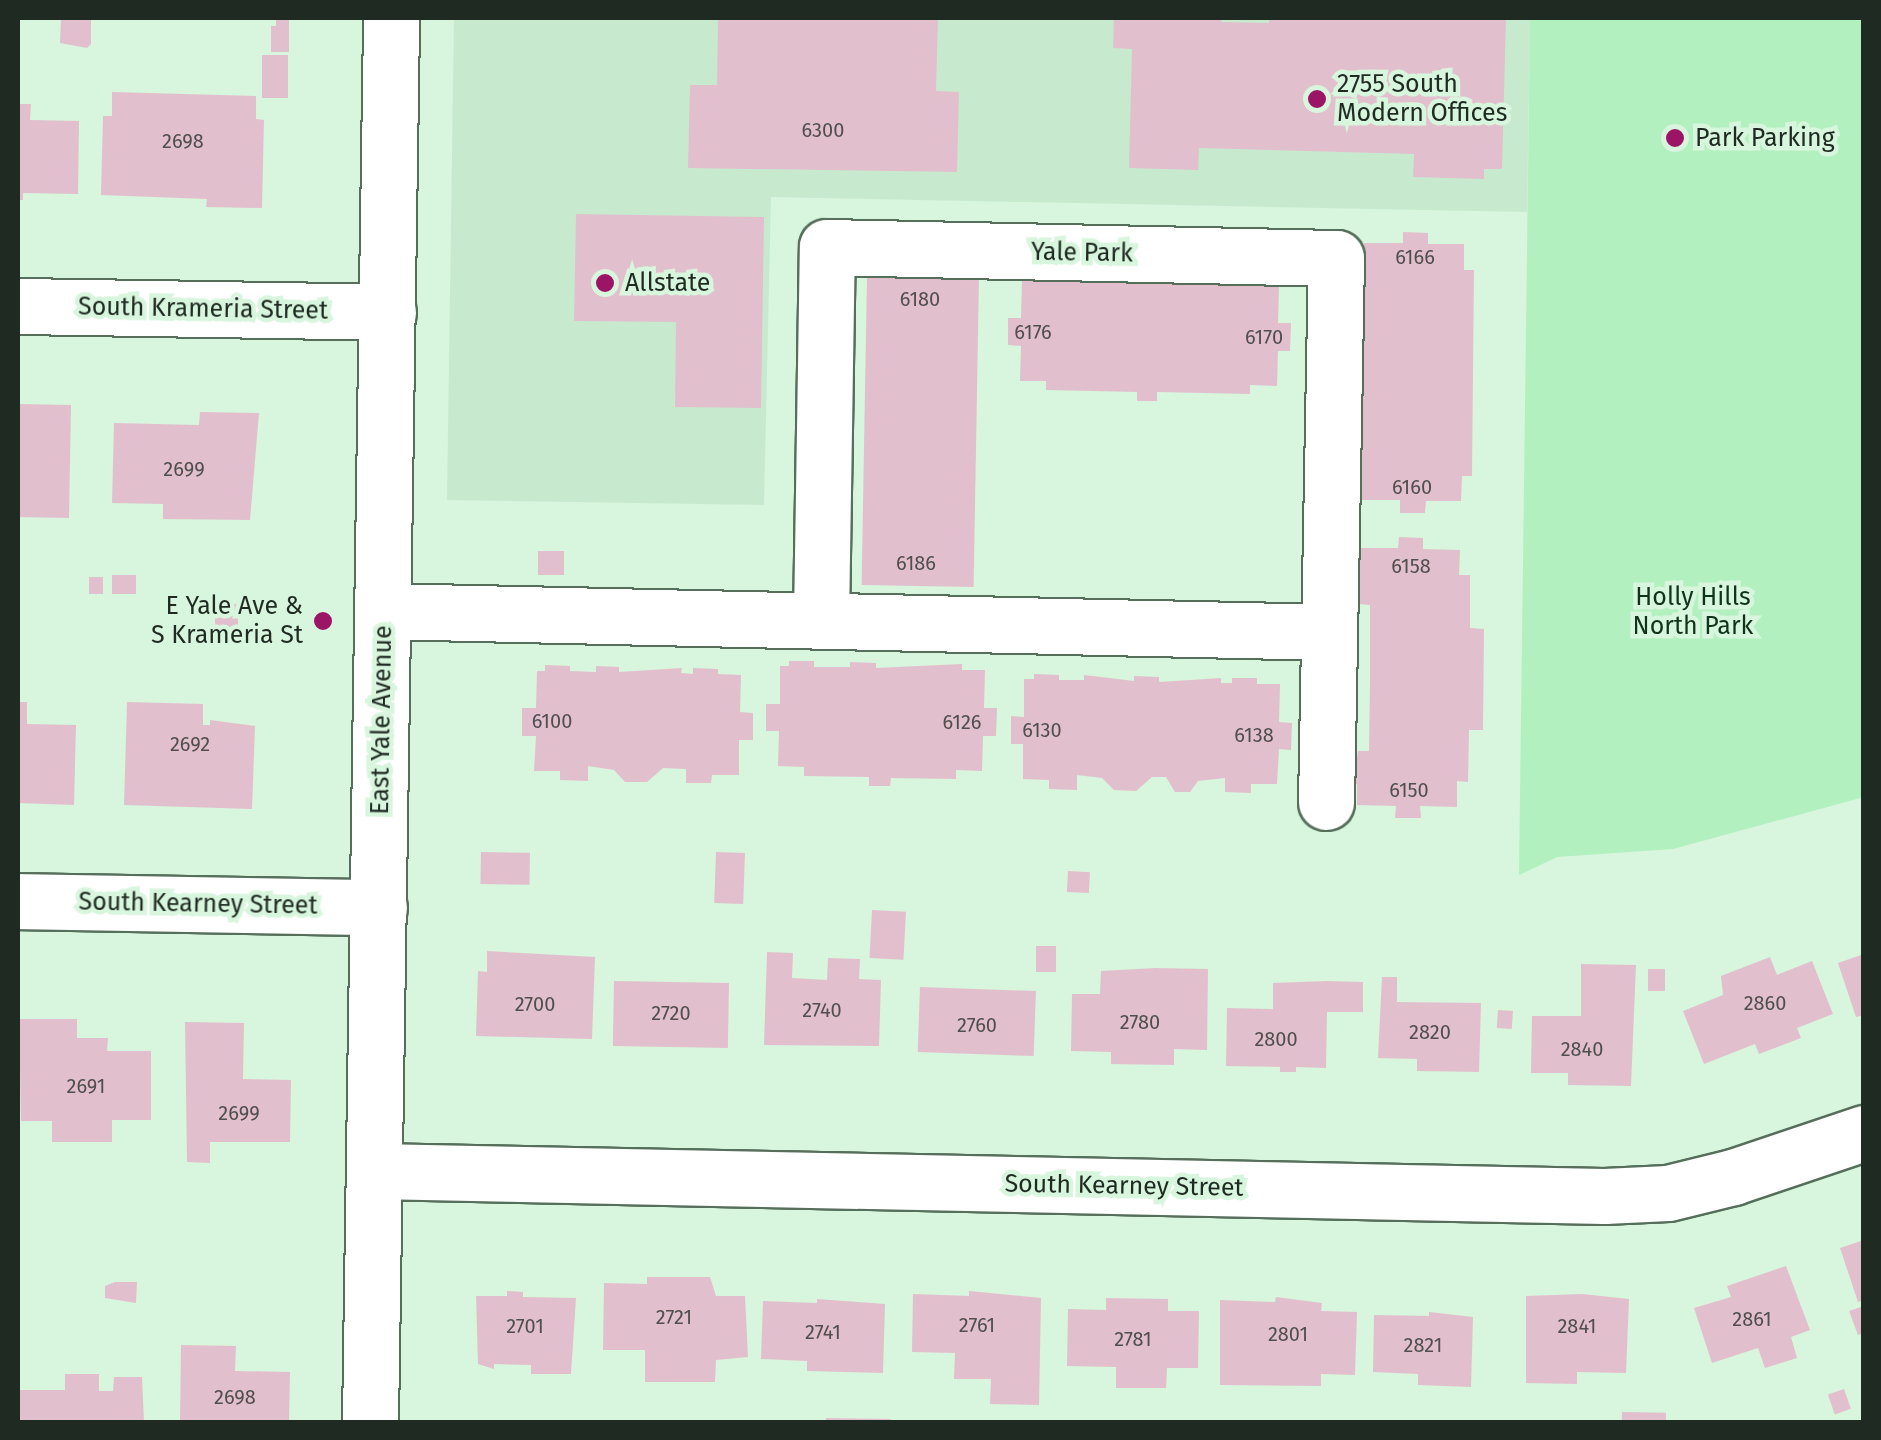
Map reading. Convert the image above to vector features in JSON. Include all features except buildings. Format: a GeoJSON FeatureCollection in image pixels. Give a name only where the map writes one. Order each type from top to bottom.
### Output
{"type":"FeatureCollection","features":[{"type":"Feature","properties":{"kind":"street","name":"East Yale Avenue"},"geometry":{"type":"LineString","coordinates":[[370,1422],[392,18]]}},
{"type":"Feature","properties":{"kind":"street","name":"Yale Park"},"geometry":{"type":"LineString","coordinates":[[821,620],[828,248],[1336,258],[1326,802]]}},
{"type":"Feature","properties":{"kind":"street","name":"South Krameria Street"},"geometry":{"type":"LineString","coordinates":[[18,306],[388,312]]}},
{"type":"Feature","properties":{"kind":"street"},"geometry":{"type":"LineString","coordinates":[[383,611],[1329,632]]}},
{"type":"Feature","properties":{"kind":"street","name":"South Kearney Street"},"geometry":{"type":"LineString","coordinates":[[18,902],[379,907]]}},
{"type":"Feature","properties":{"kind":"street","name":"South Kearney Street"},"geometry":{"type":"LineString","coordinates":[[375,1171],[1604,1196],[1668,1193],[1733,1178],[1864,1133]]}},
{"type":"Feature","properties":{"kind":"shaded area"},"geometry":{"type":"Polygon","coordinates":[[[454,18],[1530,18],[1527,212],[771,197],[764,505],[447,500],[454,18]]]}},
{"type":"Feature","properties":{"kind":"green space","name":"Holly Hills North Park"},"geometry":{"type":"Polygon","coordinates":[[[1530,18],[1863,18],[1864,797],[1673,849],[1557,857],[1519,875],[1530,18]]]}},
{"type":"Feature","properties":{"kind":"place","name":"2755 South Modern Offices"},"geometry":{"type":"Point","coordinates":[1317,99]}},
{"type":"Feature","properties":{"kind":"place","name":"Park Parking"},"geometry":{"type":"Point","coordinates":[1675,138]}},
{"type":"Feature","properties":{"kind":"place","name":"Allstate"},"geometry":{"type":"Point","coordinates":[605,283]}},
{"type":"Feature","properties":{"kind":"place","name":"E Yale Ave & S Krameria St"},"geometry":{"type":"Point","coordinates":[323,621]}}]}
